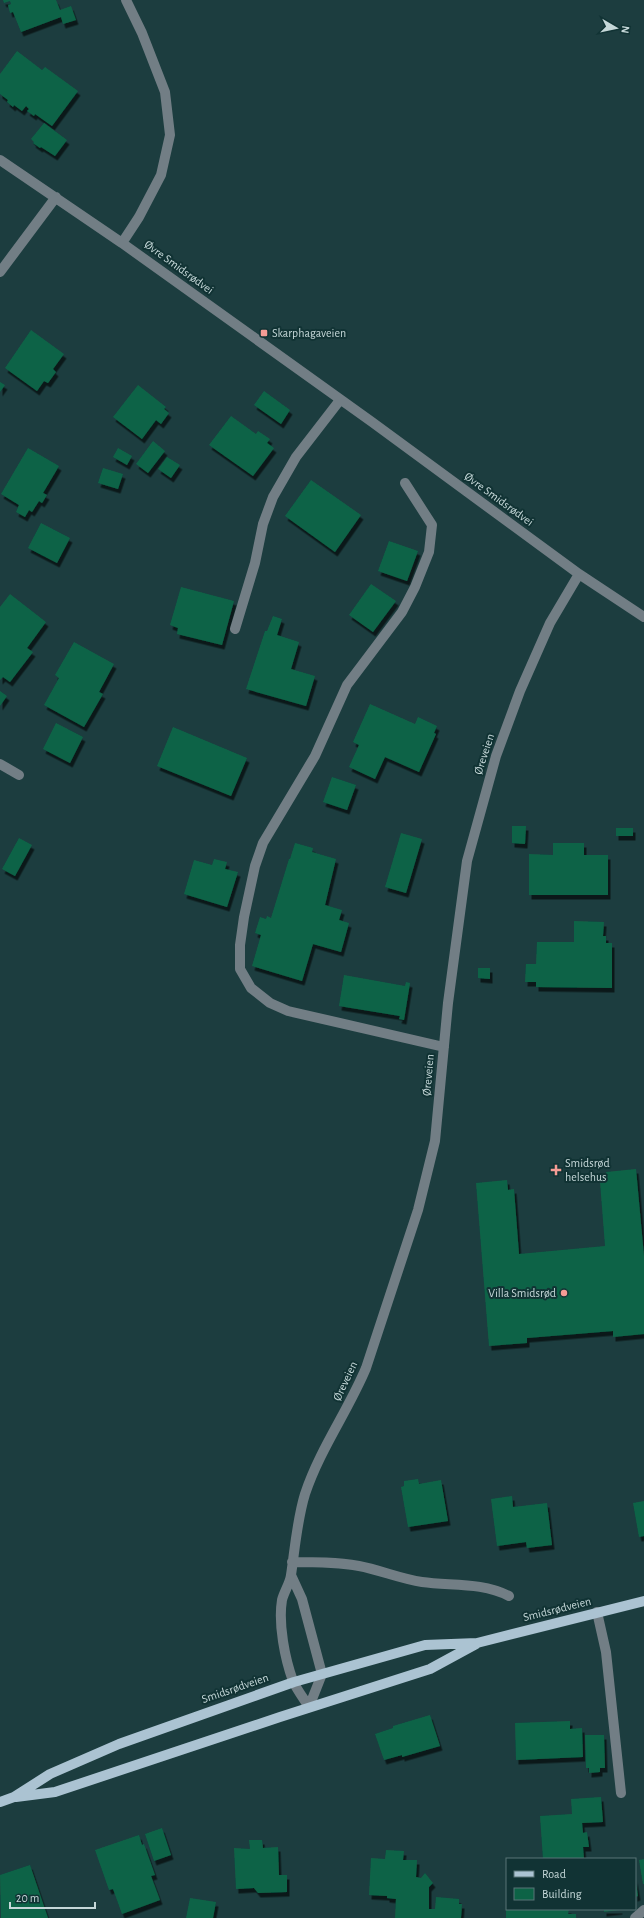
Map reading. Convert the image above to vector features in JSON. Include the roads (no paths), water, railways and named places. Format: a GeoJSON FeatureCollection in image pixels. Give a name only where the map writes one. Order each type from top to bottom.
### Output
{"type":"FeatureCollection","features":[{"type":"Feature","properties":{"kind":"main road","name":"Smidsrødveien"},"geometry":{"type":"LineString","coordinates":[[14,1797],[50,1774],[119,1744],[294,1682],[425,1645],[478,1643],[644,1601]]}},
{"type":"Feature","properties":{"kind":"main road","name":"Smidsrødveien"},"geometry":{"type":"LineString","coordinates":[[0,1802],[14,1797],[55,1792],[308,1707],[430,1669],[478,1643]]}},
{"type":"Feature","properties":{"kind":"street"},"geometry":{"type":"LineString","coordinates":[[122,243],[139,217],[161,175],[170,135],[165,92],[142,33],[126,0]]}},
{"type":"Feature","properties":{"kind":"street","name":"Øvre Smidsrødvei"},"geometry":{"type":"LineString","coordinates":[[0,160],[122,243],[579,574],[644,617]]}},
{"type":"Feature","properties":{"kind":"street"},"geometry":{"type":"LineString","coordinates":[[0,272],[56,197]]}},
{"type":"Feature","properties":{"kind":"street"},"geometry":{"type":"LineString","coordinates":[[235,629],[255,563],[263,524],[273,497],[296,457],[340,400]]}},
{"type":"Feature","properties":{"kind":"street"},"geometry":{"type":"LineString","coordinates":[[405,483],[432,525],[429,552],[402,612],[347,685],[315,756],[263,843],[255,866],[244,917],[240,945],[240,969],[251,988],[270,1003],[288,1011],[444,1047]]}},
{"type":"Feature","properties":{"kind":"street","name":"Øreveien"},"geometry":{"type":"LineString","coordinates":[[308,1707],[294,1682],[284,1644],[282,1625],[282,1601],[291,1575],[292,1562],[305,1495],[322,1453],[358,1387],[366,1368],[418,1210],[435,1141],[444,1047],[466,861],[496,756],[520,691],[550,623],[579,574]]}},
{"type":"Feature","properties":{"kind":"street"},"geometry":{"type":"LineString","coordinates":[[0,764],[19,775]]}},
{"type":"Feature","properties":{"kind":"street"},"geometry":{"type":"LineString","coordinates":[[292,1562],[328,1562],[360,1566],[422,1582],[473,1585],[499,1590],[509,1596]]}},
{"type":"Feature","properties":{"kind":"street","name":"Øreveien"},"geometry":{"type":"LineString","coordinates":[[291,1575],[302,1599],[322,1674]]}},
{"type":"Feature","properties":{"kind":"street"},"geometry":{"type":"LineString","coordinates":[[597,1612],[606,1652],[620,1793]]}},
{"type":"Feature","properties":{"kind":"street"},"geometry":{"type":"LineString","coordinates":[[308,1707],[322,1674]]}},
{"type":"Feature","properties":{"kind":"street"},"geometry":{"type":"LineString","coordinates":[[635,1918],[644,1910]]}},
{"type":"Feature","properties":{"kind":"place","name":"Skarphagaveien"},"geometry":{"type":"Point","coordinates":[264,333]}},
{"type":"Feature","properties":{"kind":"place","name":"Smidsrød helsehus"},"geometry":{"type":"Point","coordinates":[556,1170]}},
{"type":"Feature","properties":{"kind":"place","name":"Villa Smidsrød"},"geometry":{"type":"Point","coordinates":[564,1293]}}]}
